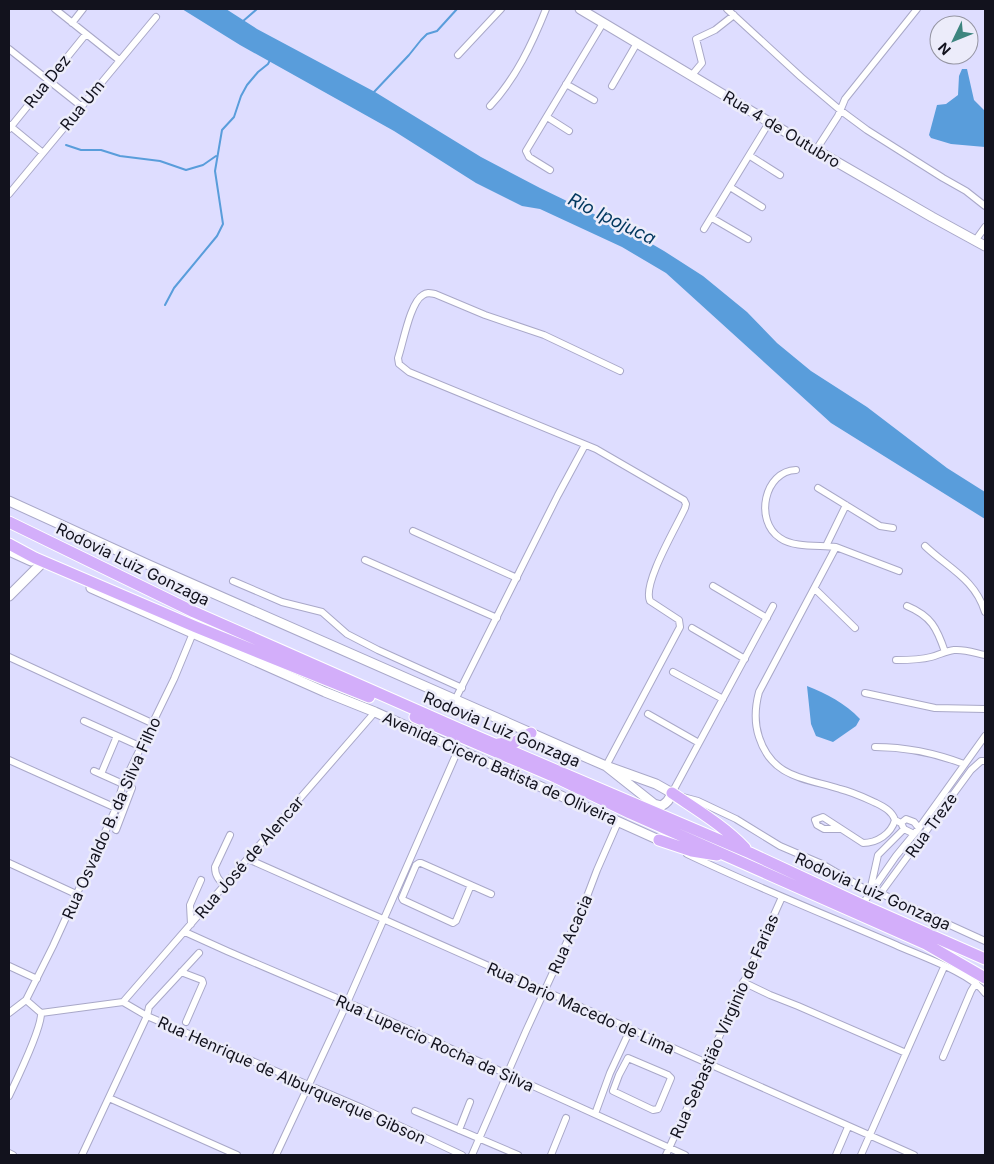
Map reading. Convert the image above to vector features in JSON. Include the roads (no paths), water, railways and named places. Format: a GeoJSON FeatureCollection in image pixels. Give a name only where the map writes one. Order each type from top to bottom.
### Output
{"type":"FeatureCollection","features":[{"type":"Feature","properties":{"kind":"highway","name":"Rodovia Luiz Gonzaga"},"geometry":{"type":"LineString","coordinates":[[9,522],[194,612],[494,744],[750,853],[985,959]]}},
{"type":"Feature","properties":{"kind":"highway","name":"Rodovia Luiz Gonzaga"},"geometry":{"type":"LineString","coordinates":[[9,544],[35,558],[187,624],[377,700],[926,944],[981,981]]}},
{"type":"Feature","properties":{"kind":"highway"},"geometry":{"type":"LineString","coordinates":[[494,744],[515,742],[531,733]]}},
{"type":"Feature","properties":{"kind":"highway"},"geometry":{"type":"LineString","coordinates":[[674,794],[710,818],[750,853]]}},
{"type":"Feature","properties":{"kind":"highway"},"geometry":{"type":"LineString","coordinates":[[659,840],[692,851],[729,856]]}},
{"type":"Feature","properties":{"kind":"main road","name":"Rua 4 de Outubro"},"geometry":{"type":"LineString","coordinates":[[580,9],[816,150],[985,246]]}},
{"type":"Feature","properties":{"kind":"main road"},"geometry":{"type":"LineString","coordinates":[[9,501],[455,700],[606,766],[656,784],[674,794],[666,804],[661,806],[654,804],[606,766]]}},
{"type":"Feature","properties":{"kind":"main road","name":"Avenida Cicero Batista de Oliveira"},"geometry":{"type":"LineString","coordinates":[[9,551],[325,692],[375,712],[659,840]]}},
{"type":"Feature","properties":{"kind":"main road"},"geometry":{"type":"LineString","coordinates":[[9,596],[40,565]]}},
{"type":"Feature","properties":{"kind":"street"},"geometry":{"type":"LineString","coordinates":[[55,9],[119,60]]}},
{"type":"Feature","properties":{"kind":"street"},"geometry":{"type":"LineString","coordinates":[[72,23],[83,9]]}},
{"type":"Feature","properties":{"kind":"street"},"geometry":{"type":"LineString","coordinates":[[458,55],[501,9]]}},
{"type":"Feature","properties":{"kind":"street"},"geometry":{"type":"LineString","coordinates":[[490,106],[504,91],[532,44],[546,9]]}},
{"type":"Feature","properties":{"kind":"street"},"geometry":{"type":"LineString","coordinates":[[728,9],[813,88],[840,110],[867,130],[961,188],[985,206]]}},
{"type":"Feature","properties":{"kind":"street"},"geometry":{"type":"LineString","coordinates":[[816,150],[845,99],[917,9]]}},
{"type":"Feature","properties":{"kind":"street"},"geometry":{"type":"LineString","coordinates":[[692,75],[702,63],[696,39],[734,15]]}},
{"type":"Feature","properties":{"kind":"street","name":"Rua Um"},"geometry":{"type":"LineString","coordinates":[[9,194],[156,17]]}},
{"type":"Feature","properties":{"kind":"street"},"geometry":{"type":"LineString","coordinates":[[550,170],[529,157],[526,151],[603,23]]}},
{"type":"Feature","properties":{"kind":"street","name":"Rua Dez"},"geometry":{"type":"LineString","coordinates":[[9,127],[86,34]]}},
{"type":"Feature","properties":{"kind":"street"},"geometry":{"type":"LineString","coordinates":[[612,86],[637,43]]}},
{"type":"Feature","properties":{"kind":"street"},"geometry":{"type":"LineString","coordinates":[[9,49],[81,106]]}},
{"type":"Feature","properties":{"kind":"street"},"geometry":{"type":"LineString","coordinates":[[566,84],[594,100]]}},
{"type":"Feature","properties":{"kind":"street"},"geometry":{"type":"LineString","coordinates":[[547,117],[568,132]]}},
{"type":"Feature","properties":{"kind":"street"},"geometry":{"type":"LineString","coordinates":[[704,229],[770,121]]}},
{"type":"Feature","properties":{"kind":"street"},"geometry":{"type":"LineString","coordinates":[[9,127],[43,153]]}},
{"type":"Feature","properties":{"kind":"street"},"geometry":{"type":"LineString","coordinates":[[750,156],[780,175]]}},
{"type":"Feature","properties":{"kind":"street"},"geometry":{"type":"LineString","coordinates":[[730,187],[762,207]]}},
{"type":"Feature","properties":{"kind":"street"},"geometry":{"type":"LineString","coordinates":[[712,218],[748,239]]}},
{"type":"Feature","properties":{"kind":"street"},"geometry":{"type":"LineString","coordinates":[[975,240],[985,227]]}},
{"type":"Feature","properties":{"kind":"street"},"geometry":{"type":"LineString","coordinates":[[606,766],[680,627],[679,620],[650,601],[648,593],[656,569],[686,504],[684,500],[585,445],[403,369],[399,364],[398,358],[414,306],[422,295],[428,293],[544,335],[620,371]]}},
{"type":"Feature","properties":{"kind":"street"},"geometry":{"type":"LineString","coordinates":[[455,700],[585,445]]}},
{"type":"Feature","properties":{"kind":"street"},"geometry":{"type":"LineString","coordinates":[[796,470],[784,472],[769,487],[766,503],[768,523],[773,532],[781,539],[793,543],[836,547],[899,571]]}},
{"type":"Feature","properties":{"kind":"street"},"geometry":{"type":"LineString","coordinates":[[818,488],[880,526],[893,528]]}},
{"type":"Feature","properties":{"kind":"street"},"geometry":{"type":"LineString","coordinates":[[826,546],[846,505]]}},
{"type":"Feature","properties":{"kind":"street"},"geometry":{"type":"LineString","coordinates":[[413,531],[517,578]]}},
{"type":"Feature","properties":{"kind":"street"},"geometry":{"type":"LineString","coordinates":[[925,546],[968,581],[981,599],[985,612]]}},
{"type":"Feature","properties":{"kind":"street"},"geometry":{"type":"LineString","coordinates":[[836,547],[759,692],[756,703],[756,720],[762,748],[771,761],[784,772],[807,781],[841,789],[868,799],[885,808],[900,824],[914,834]]}},
{"type":"Feature","properties":{"kind":"street"},"geometry":{"type":"LineString","coordinates":[[365,560],[497,618]]}},
{"type":"Feature","properties":{"kind":"street"},"geometry":{"type":"LineString","coordinates":[[233,581],[282,602],[322,612],[347,634],[462,688]]}},
{"type":"Feature","properties":{"kind":"street"},"geometry":{"type":"LineString","coordinates":[[713,586],[767,618]]}},
{"type":"Feature","properties":{"kind":"street"},"geometry":{"type":"LineString","coordinates":[[815,589],[855,628]]}},
{"type":"Feature","properties":{"kind":"street"},"geometry":{"type":"LineString","coordinates":[[773,606],[699,742],[674,794],[698,801],[736,819],[780,846],[822,864],[870,892],[880,894],[985,941]]}},
{"type":"Feature","properties":{"kind":"street"},"geometry":{"type":"LineString","coordinates":[[907,606],[932,622],[944,652]]}},
{"type":"Feature","properties":{"kind":"street"},"geometry":{"type":"LineString","coordinates":[[692,628],[745,659]]}},
{"type":"Feature","properties":{"kind":"street","name":"Rua Osvaldo B. da Silva Filho"},"geometry":{"type":"LineString","coordinates":[[26,1000],[116,808],[123,784],[154,724],[193,633]]}},
{"type":"Feature","properties":{"kind":"street"},"geometry":{"type":"LineString","coordinates":[[896,660],[924,659],[944,652],[963,650],[985,655]]}},
{"type":"Feature","properties":{"kind":"street"},"geometry":{"type":"LineString","coordinates":[[9,657],[154,724]]}},
{"type":"Feature","properties":{"kind":"street"},"geometry":{"type":"LineString","coordinates":[[673,672],[723,698]]}},
{"type":"Feature","properties":{"kind":"street"},"geometry":{"type":"LineString","coordinates":[[864,693],[935,708],[985,709]]}},
{"type":"Feature","properties":{"kind":"street","name":"Rua José de Alencar"},"geometry":{"type":"LineString","coordinates":[[123,1002],[375,712]]}},
{"type":"Feature","properties":{"kind":"street"},"geometry":{"type":"LineString","coordinates":[[648,714],[699,742]]}},
{"type":"Feature","properties":{"kind":"street"},"geometry":{"type":"LineString","coordinates":[[84,721],[135,744]]}},
{"type":"Feature","properties":{"kind":"street"},"geometry":{"type":"LineString","coordinates":[[116,830],[132,791],[129,784],[123,784],[98,773],[117,736]]}},
{"type":"Feature","properties":{"kind":"street"},"geometry":{"type":"LineString","coordinates":[[862,905],[985,736]]}},
{"type":"Feature","properties":{"kind":"street"},"geometry":{"type":"LineString","coordinates":[[875,747],[908,748],[929,752],[964,764]]}},
{"type":"Feature","properties":{"kind":"street"},"geometry":{"type":"LineString","coordinates":[[278,1155],[458,750]]}},
{"type":"Feature","properties":{"kind":"street"},"geometry":{"type":"LineString","coordinates":[[9,760],[116,808]]}},
{"type":"Feature","properties":{"kind":"street","name":"Rua Treze"},"geometry":{"type":"LineString","coordinates":[[880,894],[971,770],[981,761],[985,761]]}},
{"type":"Feature","properties":{"kind":"street"},"geometry":{"type":"LineString","coordinates":[[840,829],[863,844],[870,843],[906,819],[911,820],[919,828]]}},
{"type":"Feature","properties":{"kind":"street","name":"Rua Acacia"},"geometry":{"type":"LineString","coordinates":[[472,1155],[583,907],[618,822]]}},
{"type":"Feature","properties":{"kind":"street"},"geometry":{"type":"LineString","coordinates":[[870,892],[878,855],[900,824]]}},
{"type":"Feature","properties":{"kind":"street"},"geometry":{"type":"LineString","coordinates":[[225,886],[217,877],[215,867],[230,835]]}},
{"type":"Feature","properties":{"kind":"street","name":"Avenida Cicero Batista de Oliveira"},"geometry":{"type":"LineString","coordinates":[[659,840],[782,897],[981,981],[985,993]]}},
{"type":"Feature","properties":{"kind":"street"},"geometry":{"type":"LineString","coordinates":[[884,849],[890,850],[896,856]]}},
{"type":"Feature","properties":{"kind":"street","name":"Rua Dario Macedo de Lima"},"geometry":{"type":"LineString","coordinates":[[248,859],[914,1155]]}},
{"type":"Feature","properties":{"kind":"street"},"geometry":{"type":"LineString","coordinates":[[9,863],[76,894]]}},
{"type":"Feature","properties":{"kind":"street"},"geometry":{"type":"LineString","coordinates":[[471,885],[456,921],[452,923],[403,900],[402,896],[416,865],[419,863],[471,885],[490,894]]}},
{"type":"Feature","properties":{"kind":"street"},"geometry":{"type":"LineString","coordinates":[[875,865],[880,869],[886,870]]}},
{"type":"Feature","properties":{"kind":"street"},"geometry":{"type":"LineString","coordinates":[[767,890],[773,876]]}},
{"type":"Feature","properties":{"kind":"street"},"geometry":{"type":"LineString","coordinates":[[402,877],[410,880]]}},
{"type":"Feature","properties":{"kind":"street"},"geometry":{"type":"LineString","coordinates":[[192,924],[190,905],[201,880]]}},
{"type":"Feature","properties":{"kind":"street","name":"Rua Sebastião Virginio de Farias"},"geometry":{"type":"LineString","coordinates":[[668,1152],[782,897]]}},
{"type":"Feature","properties":{"kind":"street"},"geometry":{"type":"LineString","coordinates":[[844,923],[850,910]]}},
{"type":"Feature","properties":{"kind":"street","name":"Rua Lupercio Rocha da Silva"},"geometry":{"type":"LineString","coordinates":[[185,932],[595,1114],[668,1152],[685,1155]]}},
{"type":"Feature","properties":{"kind":"street"},"geometry":{"type":"LineString","coordinates":[[82,1155],[147,1016],[148,1010],[153,1002],[199,953]]}},
{"type":"Feature","properties":{"kind":"street"},"geometry":{"type":"LineString","coordinates":[[9,966],[37,979]]}},
{"type":"Feature","properties":{"kind":"street"},"geometry":{"type":"LineString","coordinates":[[861,1155],[944,967]]}},
{"type":"Feature","properties":{"kind":"street"},"geometry":{"type":"LineString","coordinates":[[182,972],[202,980],[204,983],[186,1022]]}},
{"type":"Feature","properties":{"kind":"street"},"geometry":{"type":"LineString","coordinates":[[943,1057],[971,991],[981,981]]}},
{"type":"Feature","properties":{"kind":"street"},"geometry":{"type":"LineString","coordinates":[[743,982],[906,1053]]}},
{"type":"Feature","properties":{"kind":"street"},"geometry":{"type":"LineString","coordinates":[[9,1013],[26,1000],[41,1013],[42,1017],[35,1039],[9,1096]]}},
{"type":"Feature","properties":{"kind":"street"},"geometry":{"type":"LineString","coordinates":[[41,1013],[123,1002]]}},
{"type":"Feature","properties":{"kind":"street","name":"Rua Henrique de Alburquerque Gibson"},"geometry":{"type":"LineString","coordinates":[[123,1002],[147,1016],[362,1108],[462,1155]]}},
{"type":"Feature","properties":{"kind":"street"},"geometry":{"type":"LineString","coordinates":[[595,1114],[610,1073],[630,1030]]}},
{"type":"Feature","properties":{"kind":"street"},"geometry":{"type":"LineString","coordinates":[[630,1058],[668,1075],[670,1080],[660,1107],[653,1110],[614,1093],[612,1089],[619,1075],[626,1060],[630,1058]]}},
{"type":"Feature","properties":{"kind":"street"},"geometry":{"type":"LineString","coordinates":[[610,1073],[619,1075]]}},
{"type":"Feature","properties":{"kind":"street"},"geometry":{"type":"LineString","coordinates":[[108,1098],[237,1155]]}},
{"type":"Feature","properties":{"kind":"street"},"geometry":{"type":"LineString","coordinates":[[459,1130],[470,1102]]}},
{"type":"Feature","properties":{"kind":"street"},"geometry":{"type":"LineString","coordinates":[[415,1111],[518,1155]]}},
{"type":"Feature","properties":{"kind":"street"},"geometry":{"type":"LineString","coordinates":[[551,1155],[566,1118]]}},
{"type":"Feature","properties":{"kind":"street"},"geometry":{"type":"LineString","coordinates":[[836,1155],[848,1127]]}},
{"type":"Feature","properties":{"kind":"street"},"geometry":{"type":"LineString","coordinates":[[9,1153],[13,1155]]}},
{"type":"Feature","properties":{"kind":"water"},"geometry":{"type":"Polygon","coordinates":[[[182,9],[226,9],[257,29],[375,92],[481,157],[633,233],[664,251],[703,276],[747,312],[777,343],[811,371],[867,407],[947,468],[985,492],[985,519],[831,423],[666,273],[622,247],[540,209],[522,206],[476,183],[394,131],[240,45],[182,9]]]}},
{"type":"Feature","properties":{"kind":"water"},"geometry":{"type":"Polygon","coordinates":[[[962,69],[967,69],[974,100],[985,111],[985,147],[951,144],[931,138],[929,135],[937,105],[946,104],[958,95],[959,76],[962,69]]]}},
{"type":"Feature","properties":{"kind":"water"},"geometry":{"type":"Polygon","coordinates":[[[807,686],[829,696],[848,708],[860,719],[856,726],[833,742],[816,736],[811,724],[807,686]]]}},
{"type":"Feature","properties":{"kind":"waterway"},"geometry":{"type":"LineString","coordinates":[[242,22],[257,9]]}},
{"type":"Feature","properties":{"kind":"waterway"},"geometry":{"type":"LineString","coordinates":[[374,92],[421,40],[427,34],[437,31],[457,9]]}},
{"type":"Feature","properties":{"kind":"waterway"},"geometry":{"type":"LineString","coordinates":[[165,305],[174,288],[217,236],[223,224],[215,171],[222,130],[234,117],[247,85],[270,60]]}},
{"type":"Feature","properties":{"kind":"waterway"},"geometry":{"type":"LineString","coordinates":[[66,145],[81,150],[101,150],[120,156],[160,161],[186,170],[203,165],[216,156]]}},
{"type":"Feature","properties":{"kind":"water label","name":"Rio Ipojuca"},"geometry":{"type":"Point","coordinates":[612,219]}}]}
